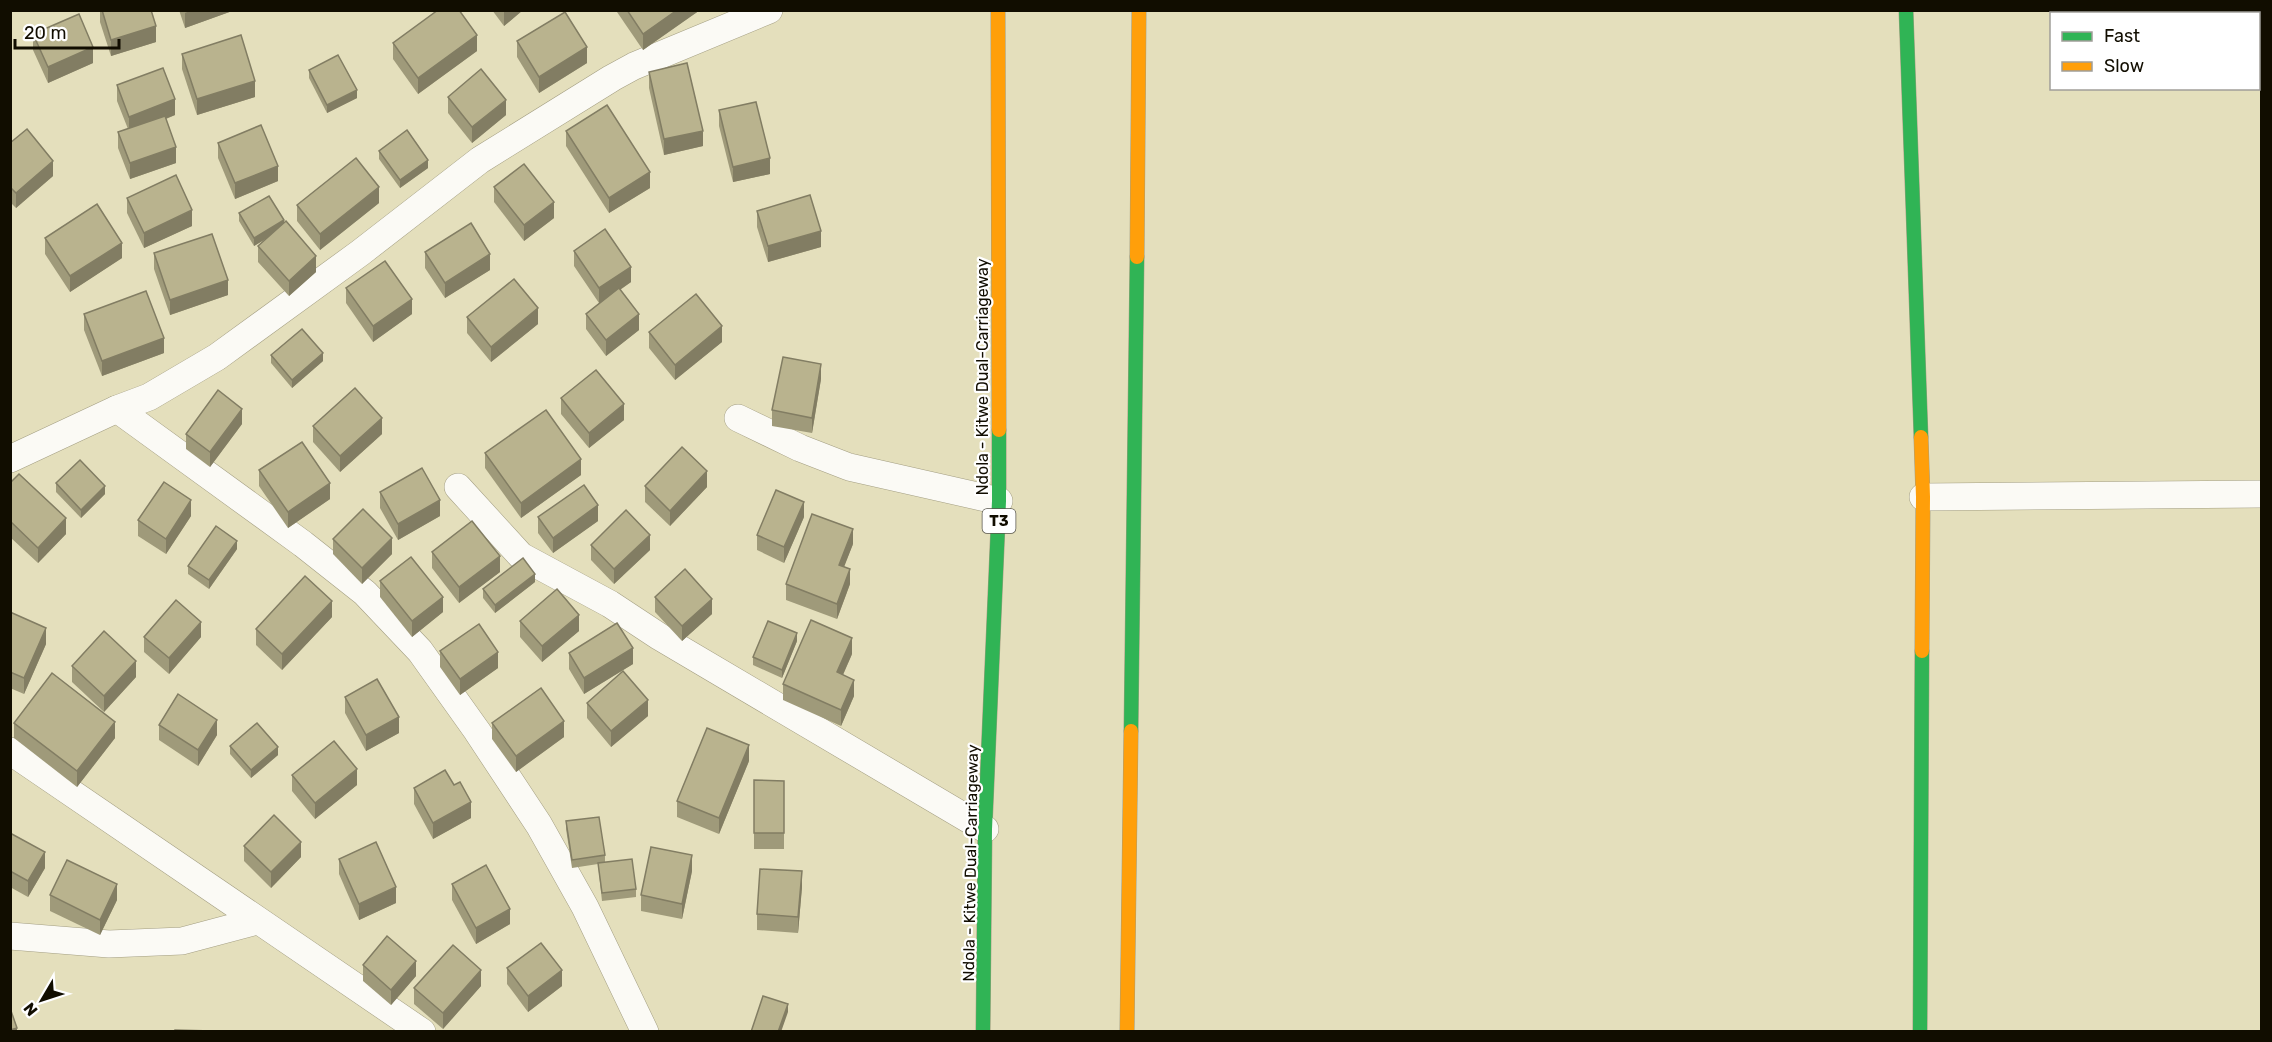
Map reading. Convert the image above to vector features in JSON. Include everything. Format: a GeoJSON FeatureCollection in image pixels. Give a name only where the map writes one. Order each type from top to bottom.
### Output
{"type":"FeatureCollection","features":[{"type":"Feature","properties":{"kind":"main road","name":"Ndola - Kitwe Dual-Carriageway"},"geometry":{"type":"LineString","coordinates":[[983,1032],[985,829],[999,501],[998,10]]}},
{"type":"Feature","properties":{"kind":"main road"},"geometry":{"type":"LineString","coordinates":[[1127,1032],[1139,10]]}},
{"type":"Feature","properties":{"kind":"main road"},"geometry":{"type":"LineString","coordinates":[[1906,10],[1923,497],[1920,1032]]}},
{"type":"Feature","properties":{"kind":"street"},"geometry":{"type":"LineString","coordinates":[[10,459],[117,409],[149,397],[217,357],[360,253],[480,160],[603,84],[634,66],[770,10]]}},
{"type":"Feature","properties":{"kind":"street"},"geometry":{"type":"LineString","coordinates":[[117,409],[312,551],[365,593],[420,651],[477,730],[539,825],[585,907],[645,1032]]}},
{"type":"Feature","properties":{"kind":"street"},"geometry":{"type":"LineString","coordinates":[[738,417],[800,448],[849,467],[999,501]]}},
{"type":"Feature","properties":{"kind":"street"},"geometry":{"type":"LineString","coordinates":[[458,487],[521,556],[610,604],[660,637],[985,829]]}},
{"type":"Feature","properties":{"kind":"street"},"geometry":{"type":"LineString","coordinates":[[1923,497],[2262,494]]}},
{"type":"Feature","properties":{"kind":"street"},"geometry":{"type":"LineString","coordinates":[[10,751],[422,1032]]}},
{"type":"Feature","properties":{"kind":"street"},"geometry":{"type":"LineString","coordinates":[[10,936],[109,944],[182,941],[257,921]]}},
{"type":"Feature","properties":{"kind":"building"},"geometry":{"type":"Polygon","coordinates":[[[102,10],[151,10],[156,26],[111,40],[102,10]]]}},
{"type":"Feature","properties":{"kind":"building"},"geometry":{"type":"Polygon","coordinates":[[[438,10],[459,10],[477,35],[418,78],[393,43],[438,10]]]}},
{"type":"Feature","properties":{"kind":"building"},"geometry":{"type":"Polygon","coordinates":[[[627,10],[677,10],[643,34],[627,10]]]}},
{"type":"Feature","properties":{"kind":"building"},"geometry":{"type":"Polygon","coordinates":[[[565,12],[587,47],[539,77],[517,41],[565,12]]]}},
{"type":"Feature","properties":{"kind":"building"},"geometry":{"type":"Polygon","coordinates":[[[79,14],[93,47],[48,67],[33,34],[79,14]]]}},
{"type":"Feature","properties":{"kind":"building"},"geometry":{"type":"Polygon","coordinates":[[[241,35],[255,81],[197,99],[182,54],[241,35]]]}},
{"type":"Feature","properties":{"kind":"building"},"geometry":{"type":"Polygon","coordinates":[[[338,55],[357,90],[327,105],[309,70],[338,55]]]}},
{"type":"Feature","properties":{"kind":"building"},"geometry":{"type":"Polygon","coordinates":[[[687,63],[703,131],[664,139],[649,72],[687,63]]]}},
{"type":"Feature","properties":{"kind":"building"},"geometry":{"type":"Polygon","coordinates":[[[163,68],[175,99],[129,117],[117,85],[163,68]]]}},
{"type":"Feature","properties":{"kind":"building"},"geometry":{"type":"Polygon","coordinates":[[[481,69],[506,100],[472,127],[448,97],[481,69]]]}},
{"type":"Feature","properties":{"kind":"building"},"geometry":{"type":"Polygon","coordinates":[[[756,102],[770,158],[733,167],[719,110],[756,102]]]}},
{"type":"Feature","properties":{"kind":"building"},"geometry":{"type":"Polygon","coordinates":[[[607,105],[650,172],[609,198],[566,131],[607,105]]]}},
{"type":"Feature","properties":{"kind":"building"},"geometry":{"type":"Polygon","coordinates":[[[165,116],[176,147],[130,163],[118,132],[165,116]]]}},
{"type":"Feature","properties":{"kind":"building"},"geometry":{"type":"Polygon","coordinates":[[[261,125],[278,166],[235,183],[218,143],[261,125]]]}},
{"type":"Feature","properties":{"kind":"building"},"geometry":{"type":"Polygon","coordinates":[[[27,129],[53,161],[16,193],[10,187],[10,143],[27,129]]]}},
{"type":"Feature","properties":{"kind":"building"},"geometry":{"type":"Polygon","coordinates":[[[407,130],[428,160],[400,180],[379,151],[407,130]]]}},
{"type":"Feature","properties":{"kind":"building"},"geometry":{"type":"Polygon","coordinates":[[[356,158],[379,187],[320,234],[297,205],[356,158]]]}},
{"type":"Feature","properties":{"kind":"building"},"geometry":{"type":"Polygon","coordinates":[[[524,164],[554,202],[524,225],[494,187],[524,164]]]}},
{"type":"Feature","properties":{"kind":"building"},"geometry":{"type":"Polygon","coordinates":[[[176,175],[192,210],[144,233],[127,198],[176,175]]]}},
{"type":"Feature","properties":{"kind":"building"},"geometry":{"type":"Polygon","coordinates":[[[810,195],[821,231],[768,246],[757,211],[810,195]]]}},
{"type":"Feature","properties":{"kind":"building"},"geometry":{"type":"Polygon","coordinates":[[[269,196],[284,220],[254,238],[239,213],[269,196]]]}},
{"type":"Feature","properties":{"kind":"building"},"geometry":{"type":"Polygon","coordinates":[[[97,204],[122,243],[70,276],[45,238],[97,204]]]}},
{"type":"Feature","properties":{"kind":"building"},"geometry":{"type":"Polygon","coordinates":[[[286,221],[316,256],[289,281],[258,246],[286,221]]]}},
{"type":"Feature","properties":{"kind":"building"},"geometry":{"type":"Polygon","coordinates":[[[471,223],[490,254],[445,283],[425,252],[471,223]]]}},
{"type":"Feature","properties":{"kind":"building"},"geometry":{"type":"Polygon","coordinates":[[[605,229],[631,267],[599,288],[574,251],[605,229]]]}},
{"type":"Feature","properties":{"kind":"building"},"geometry":{"type":"Polygon","coordinates":[[[212,234],[228,280],[170,300],[154,253],[212,234]]]}},
{"type":"Feature","properties":{"kind":"building"},"geometry":{"type":"Polygon","coordinates":[[[385,261],[412,299],[373,326],[346,288],[385,261]]]}},
{"type":"Feature","properties":{"kind":"building"},"geometry":{"type":"Polygon","coordinates":[[[514,279],[538,308],[491,347],[467,317],[514,279]]]}},
{"type":"Feature","properties":{"kind":"building"},"geometry":{"type":"Polygon","coordinates":[[[619,288],[639,314],[606,340],[586,314],[619,288]]]}},
{"type":"Feature","properties":{"kind":"building"},"geometry":{"type":"Polygon","coordinates":[[[146,291],[164,338],[102,361],[84,314],[146,291]]]}},
{"type":"Feature","properties":{"kind":"building"},"geometry":{"type":"Polygon","coordinates":[[[696,294],[722,326],[675,365],[649,332],[696,294]]]}},
{"type":"Feature","properties":{"kind":"building"},"geometry":{"type":"Polygon","coordinates":[[[302,329],[323,353],[292,380],[271,355],[302,329]]]}},
{"type":"Feature","properties":{"kind":"building"},"geometry":{"type":"Polygon","coordinates":[[[783,357],[821,364],[812,418],[772,410],[783,357]]]}},
{"type":"Feature","properties":{"kind":"building"},"geometry":{"type":"Polygon","coordinates":[[[596,370],[624,404],[589,433],[561,398],[596,370]]]}},
{"type":"Feature","properties":{"kind":"building"},"geometry":{"type":"Polygon","coordinates":[[[355,388],[382,418],[340,456],[313,426],[355,388]]]}},
{"type":"Feature","properties":{"kind":"building"},"geometry":{"type":"Polygon","coordinates":[[[218,390],[242,409],[210,452],[186,434],[218,390]]]}},
{"type":"Feature","properties":{"kind":"building"},"geometry":{"type":"Polygon","coordinates":[[[546,410],[581,459],[521,503],[485,453],[546,410]]]}},
{"type":"Feature","properties":{"kind":"building"},"geometry":{"type":"Polygon","coordinates":[[[302,442],[330,483],[288,512],[259,470],[302,442]]]}},
{"type":"Feature","properties":{"kind":"building"},"geometry":{"type":"Polygon","coordinates":[[[682,447],[707,471],[670,511],[645,486],[682,447]]]}},
{"type":"Feature","properties":{"kind":"building"},"geometry":{"type":"Polygon","coordinates":[[[80,460],[105,486],[81,510],[56,483],[80,460]]]}},
{"type":"Feature","properties":{"kind":"building"},"geometry":{"type":"Polygon","coordinates":[[[422,468],[440,500],[398,524],[380,492],[422,468]]]}},
{"type":"Feature","properties":{"kind":"building"},"geometry":{"type":"Polygon","coordinates":[[[19,474],[66,518],[38,548],[10,521],[10,483],[19,474]]]}},
{"type":"Feature","properties":{"kind":"building"},"geometry":{"type":"Polygon","coordinates":[[[164,482],[191,500],[166,539],[138,520],[164,482]]]}},
{"type":"Feature","properties":{"kind":"building"},"geometry":{"type":"Polygon","coordinates":[[[584,485],[598,505],[553,538],[538,517],[584,485]]]}},
{"type":"Feature","properties":{"kind":"building"},"geometry":{"type":"Polygon","coordinates":[[[776,490],[804,502],[784,547],[757,535],[776,490]]]}},
{"type":"Feature","properties":{"kind":"building"},"geometry":{"type":"Polygon","coordinates":[[[363,509],[392,538],[362,568],[333,539],[363,509]]]}},
{"type":"Feature","properties":{"kind":"building"},"geometry":{"type":"Polygon","coordinates":[[[626,510],[650,535],[614,569],[591,545],[626,510]]]}},
{"type":"Feature","properties":{"kind":"building"},"geometry":{"type":"Polygon","coordinates":[[[812,514],[853,529],[839,565],[850,569],[837,604],[786,584],[812,514]]]}},
{"type":"Feature","properties":{"kind":"building"},"geometry":{"type":"Polygon","coordinates":[[[472,521],[500,556],[459,587],[432,552],[472,521]]]}},
{"type":"Feature","properties":{"kind":"building"},"geometry":{"type":"Polygon","coordinates":[[[216,526],[237,541],[209,580],[188,566],[216,526]]]}},
{"type":"Feature","properties":{"kind":"building"},"geometry":{"type":"Polygon","coordinates":[[[411,557],[443,597],[412,621],[380,581],[411,557]]]}},
{"type":"Feature","properties":{"kind":"building"},"geometry":{"type":"Polygon","coordinates":[[[523,558],[535,574],[495,605],[483,589],[523,558]]]}},
{"type":"Feature","properties":{"kind":"building"},"geometry":{"type":"Polygon","coordinates":[[[685,569],[712,599],[682,626],[655,597],[685,569]]]}},
{"type":"Feature","properties":{"kind":"building"},"geometry":{"type":"Polygon","coordinates":[[[305,576],[332,601],[282,654],[256,629],[305,576]]]}},
{"type":"Feature","properties":{"kind":"building"},"geometry":{"type":"Polygon","coordinates":[[[557,589],[579,615],[542,646],[520,621],[557,589]]]}},
{"type":"Feature","properties":{"kind":"building"},"geometry":{"type":"Polygon","coordinates":[[[176,600],[201,622],[169,658],[144,637],[176,600]]]}},
{"type":"Feature","properties":{"kind":"building"},"geometry":{"type":"Polygon","coordinates":[[[10,612],[46,628],[24,678],[10,672],[10,612]]]}},
{"type":"Feature","properties":{"kind":"building"},"geometry":{"type":"Polygon","coordinates":[[[811,620],[852,638],[837,672],[854,680],[841,710],[783,684],[811,620]]]}},
{"type":"Feature","properties":{"kind":"building"},"geometry":{"type":"Polygon","coordinates":[[[768,621],[797,633],[782,670],[753,657],[768,621]]]}},
{"type":"Feature","properties":{"kind":"building"},"geometry":{"type":"Polygon","coordinates":[[[617,623],[633,648],[584,678],[569,653],[617,623]]]}},
{"type":"Feature","properties":{"kind":"building"},"geometry":{"type":"Polygon","coordinates":[[[479,624],[498,652],[460,679],[440,651],[479,624]]]}},
{"type":"Feature","properties":{"kind":"building"},"geometry":{"type":"Polygon","coordinates":[[[104,631],[136,661],[104,696],[72,666],[104,631]]]}},
{"type":"Feature","properties":{"kind":"building"},"geometry":{"type":"Polygon","coordinates":[[[623,671],[648,700],[611,731],[587,703],[623,671]]]}},
{"type":"Feature","properties":{"kind":"building"},"geometry":{"type":"Polygon","coordinates":[[[52,673],[115,722],[77,771],[14,723],[52,673]]]}},
{"type":"Feature","properties":{"kind":"building"},"geometry":{"type":"Polygon","coordinates":[[[377,679],[399,717],[366,735],[345,697],[377,679]]]}},
{"type":"Feature","properties":{"kind":"building"},"geometry":{"type":"Polygon","coordinates":[[[541,688],[564,721],[516,756],[492,723],[541,688]]]}},
{"type":"Feature","properties":{"kind":"building"},"geometry":{"type":"Polygon","coordinates":[[[178,694],[217,720],[198,750],[159,725],[178,694]]]}},
{"type":"Feature","properties":{"kind":"building"},"geometry":{"type":"Polygon","coordinates":[[[257,723],[278,747],[251,770],[230,746],[257,723]]]}},
{"type":"Feature","properties":{"kind":"building"},"geometry":{"type":"Polygon","coordinates":[[[707,728],[749,745],[719,818],[677,801],[707,728]]]}},
{"type":"Feature","properties":{"kind":"building"},"geometry":{"type":"Polygon","coordinates":[[[334,741],[357,769],[315,803],[292,775],[334,741]]]}},
{"type":"Feature","properties":{"kind":"building"},"geometry":{"type":"Polygon","coordinates":[[[445,770],[454,785],[460,782],[471,802],[433,823],[414,788],[445,770]]]}},
{"type":"Feature","properties":{"kind":"building"},"geometry":{"type":"Polygon","coordinates":[[[754,780],[784,781],[784,833],[754,833],[754,780]]]}},
{"type":"Feature","properties":{"kind":"building"},"geometry":{"type":"Polygon","coordinates":[[[274,815],[301,842],[271,872],[244,846],[274,815]]]}},
{"type":"Feature","properties":{"kind":"building"},"geometry":{"type":"Polygon","coordinates":[[[599,817],[605,855],[572,860],[566,821],[599,817]]]}},
{"type":"Feature","properties":{"kind":"building"},"geometry":{"type":"Polygon","coordinates":[[[10,833],[45,852],[28,881],[10,871],[10,833]]]}},
{"type":"Feature","properties":{"kind":"building"},"geometry":{"type":"Polygon","coordinates":[[[376,842],[396,887],[359,904],[339,859],[376,842]]]}},
{"type":"Feature","properties":{"kind":"building"},"geometry":{"type":"Polygon","coordinates":[[[651,847],[692,855],[682,904],[641,895],[651,847]]]}},
{"type":"Feature","properties":{"kind":"building"},"geometry":{"type":"Polygon","coordinates":[[[632,859],[636,889],[602,893],[598,863],[632,859]]]}},
{"type":"Feature","properties":{"kind":"building"},"geometry":{"type":"Polygon","coordinates":[[[67,860],[117,884],[100,920],[50,895],[67,860]]]}},
{"type":"Feature","properties":{"kind":"building"},"geometry":{"type":"Polygon","coordinates":[[[486,865],[510,909],[476,928],[452,884],[486,865]]]}},
{"type":"Feature","properties":{"kind":"building"},"geometry":{"type":"Polygon","coordinates":[[[760,869],[802,871],[798,917],[757,914],[760,869]]]}},
{"type":"Feature","properties":{"kind":"building"},"geometry":{"type":"Polygon","coordinates":[[[387,936],[416,961],[391,990],[363,965],[387,936]]]}},
{"type":"Feature","properties":{"kind":"building"},"geometry":{"type":"Polygon","coordinates":[[[541,943],[562,970],[528,996],[507,968],[541,943]]]}},
{"type":"Feature","properties":{"kind":"building"},"geometry":{"type":"Polygon","coordinates":[[[453,945],[481,970],[443,1013],[414,988],[453,945]]]}},
{"type":"Feature","properties":{"kind":"building"},"geometry":{"type":"Polygon","coordinates":[[[763,996],[788,1004],[778,1032],[751,1032],[763,996]]]}},
{"type":"Feature","properties":{"kind":"building"},"geometry":{"type":"Polygon","coordinates":[[[10,1008],[17,1028],[10,1030],[10,1008]]]}},
{"type":"Feature","properties":{"kind":"building"},"geometry":{"type":"Polygon","coordinates":[[[175,1030],[213,1031],[175,1032],[175,1030]]]}},
{"type":"Feature","properties":{"kind":"traffic: fast"},"geometry":{"type":"LineString","coordinates":[[1906,10],[1921,437]]}},
{"type":"Feature","properties":{"kind":"traffic: fast"},"geometry":{"type":"LineString","coordinates":[[1131,731],[1137,257]]}},
{"type":"Feature","properties":{"kind":"traffic: fast"},"geometry":{"type":"LineString","coordinates":[[983,1032],[985,829],[999,501],[999,430]]}},
{"type":"Feature","properties":{"kind":"traffic: fast"},"geometry":{"type":"LineString","coordinates":[[1920,1032],[1922,651]]}},
{"type":"Feature","properties":{"kind":"traffic: slow"},"geometry":{"type":"LineString","coordinates":[[998,10],[999,430]]}},
{"type":"Feature","properties":{"kind":"traffic: slow"},"geometry":{"type":"LineString","coordinates":[[1137,257],[1139,10]]}},
{"type":"Feature","properties":{"kind":"traffic: slow"},"geometry":{"type":"LineString","coordinates":[[1921,437],[1922,651]]}},
{"type":"Feature","properties":{"kind":"traffic: slow"},"geometry":{"type":"LineString","coordinates":[[1127,1032],[1131,731]]}}]}
